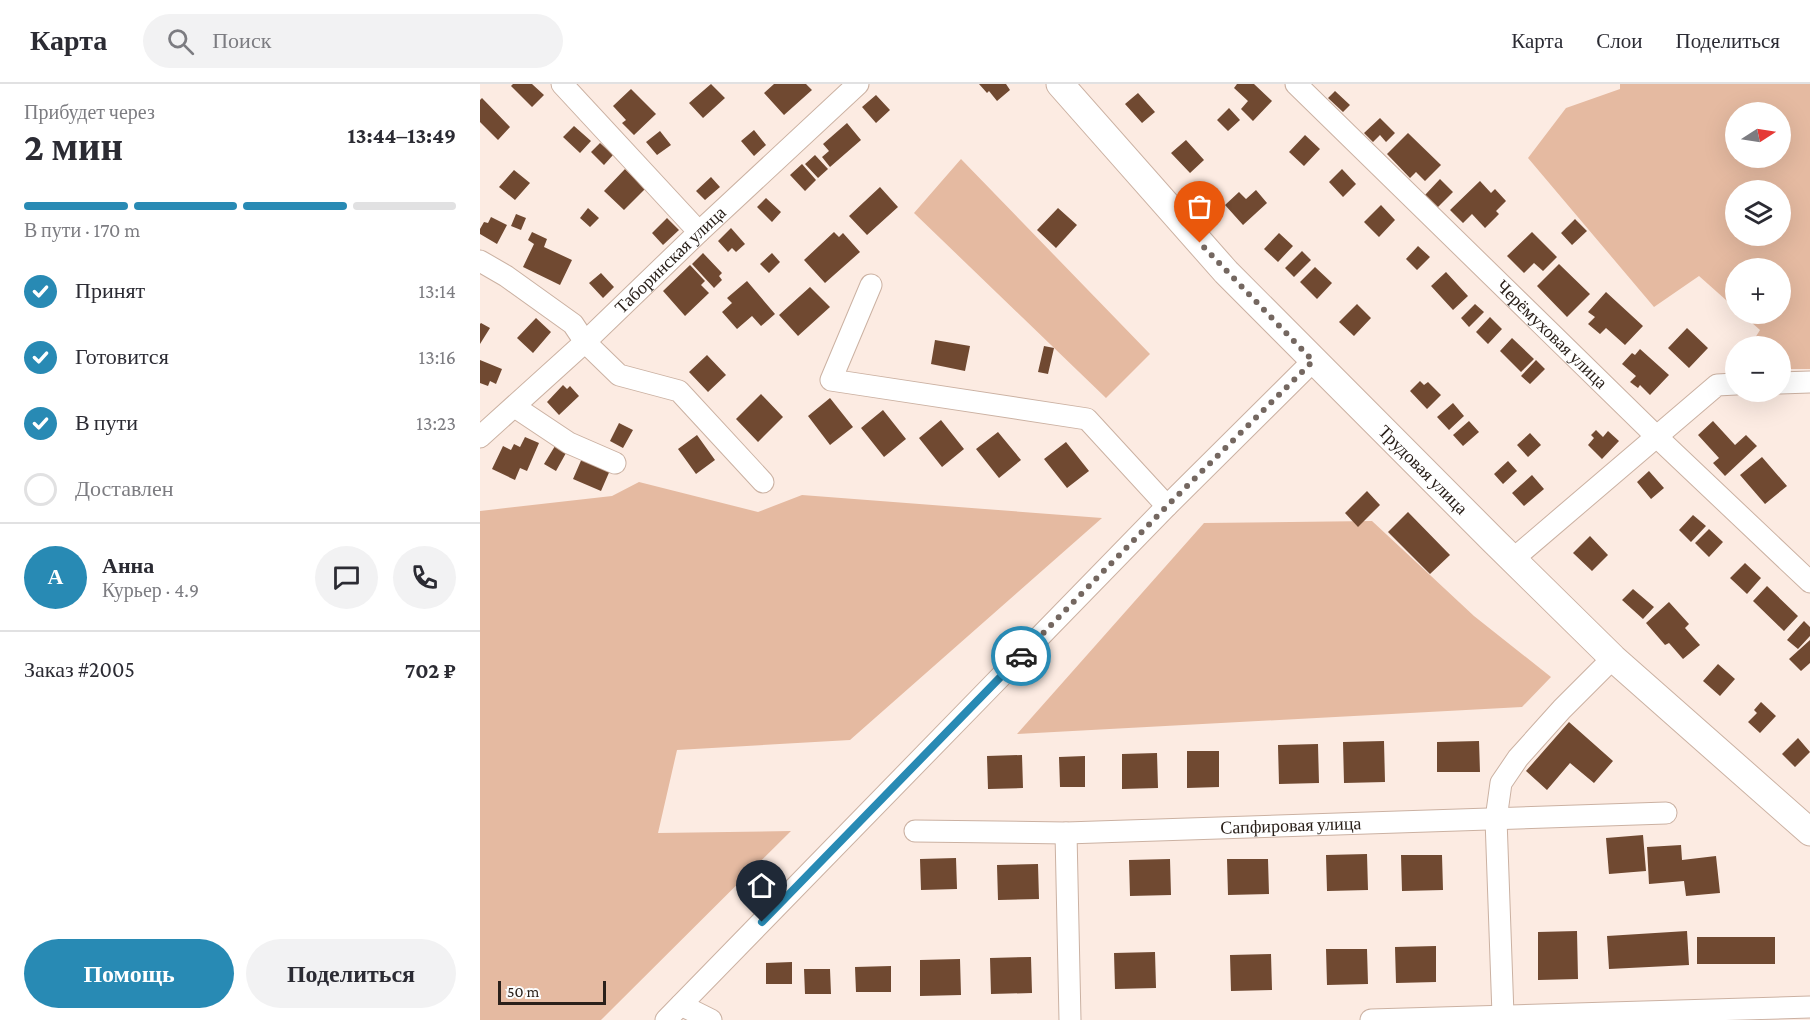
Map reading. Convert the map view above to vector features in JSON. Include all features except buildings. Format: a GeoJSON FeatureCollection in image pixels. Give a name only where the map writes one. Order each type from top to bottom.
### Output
{"type":"FeatureCollection","features":[{"type":"Feature","properties":{"kind":"main road","name":"Трудовая улица"},"geometry":{"type":"LineString","coordinates":[[1060,84],[1226,272],[1512,560],[1613,658],[1810,832]]}},
{"type":"Feature","properties":{"kind":"street"},"geometry":{"type":"LineString","coordinates":[[562,84],[699,232]]}},
{"type":"Feature","properties":{"kind":"street","name":"Таборинская улица"},"geometry":{"type":"LineString","coordinates":[[482,433],[515,407],[585,342],[857,84]]}},
{"type":"Feature","properties":{"kind":"street","name":"Черёмуховая улица"},"geometry":{"type":"LineString","coordinates":[[1296,84],[1657,437],[1810,582]]}},
{"type":"Feature","properties":{"kind":"street"},"geometry":{"type":"LineString","coordinates":[[480,261],[506,276],[573,324],[585,342],[619,375],[679,391],[763,482]]}},
{"type":"Feature","properties":{"kind":"street"},"geometry":{"type":"LineString","coordinates":[[871,285],[831,380],[1087,419],[1167,506]]}},
{"type":"Feature","properties":{"kind":"street"},"geometry":{"type":"LineString","coordinates":[[666,1020],[1167,506],[1313,361]]}},
{"type":"Feature","properties":{"kind":"street"},"geometry":{"type":"LineString","coordinates":[[1791,382],[1810,382]]}},
{"type":"Feature","properties":{"kind":"street"},"geometry":{"type":"LineString","coordinates":[[1512,560],[1717,385],[1725,385]]}},
{"type":"Feature","properties":{"kind":"street"},"geometry":{"type":"LineString","coordinates":[[515,407],[569,443],[615,463]]}},
{"type":"Feature","properties":{"kind":"street"},"geometry":{"type":"LineString","coordinates":[[1503,1015],[1496,819],[1501,783],[1518,758],[1562,709],[1613,658]]}},
{"type":"Feature","properties":{"kind":"street","name":"Сапфировая улица"},"geometry":{"type":"LineString","coordinates":[[915,831],[1065,833],[1666,813]]}},
{"type":"Feature","properties":{"kind":"street"},"geometry":{"type":"LineString","coordinates":[[1065,833],[1070,1020]]}},
{"type":"Feature","properties":{"kind":"street"},"geometry":{"type":"LineString","coordinates":[[681,1005],[711,1020]]}},
{"type":"Feature","properties":{"kind":"street"},"geometry":{"type":"LineString","coordinates":[[1371,1020],[1810,1007]]}},
{"type":"Feature","properties":{"kind":"shaded area"},"geometry":{"type":"Polygon","coordinates":[[[1620,84],[1810,84],[1810,369],[1791,369],[1791,336],[1756,336],[1760,330],[1753,324],[1791,324],[1791,258],[1725,258],[1725,299],[1699,276],[1654,307],[1528,158],[1566,108],[1620,89],[1620,84]]]}},
{"type":"Feature","properties":{"kind":"shaded area"},"geometry":{"type":"Polygon","coordinates":[[[961,159],[1150,354],[1106,398],[914,213],[961,159]]]}},
{"type":"Feature","properties":{"kind":"shaded area"},"geometry":{"type":"Polygon","coordinates":[[[639,482],[758,512],[802,495],[1102,518],[850,740],[677,750],[658,833],[791,831],[601,1020],[480,1020],[480,511],[612,496],[639,482]]]}},
{"type":"Feature","properties":{"kind":"shaded area"},"geometry":{"type":"Polygon","coordinates":[[[1372,521],[1474,616],[1551,677],[1522,707],[1017,734],[1204,523],[1372,521]]]}},
{"type":"Feature","properties":{"kind":"way so far"},"geometry":{"type":"LineString","coordinates":[[1021,656],[1313,361],[1200,243]]}},
{"type":"Feature","properties":{"kind":"route"},"geometry":{"type":"LineString","coordinates":[[762,922],[1021,656]]}}]}
